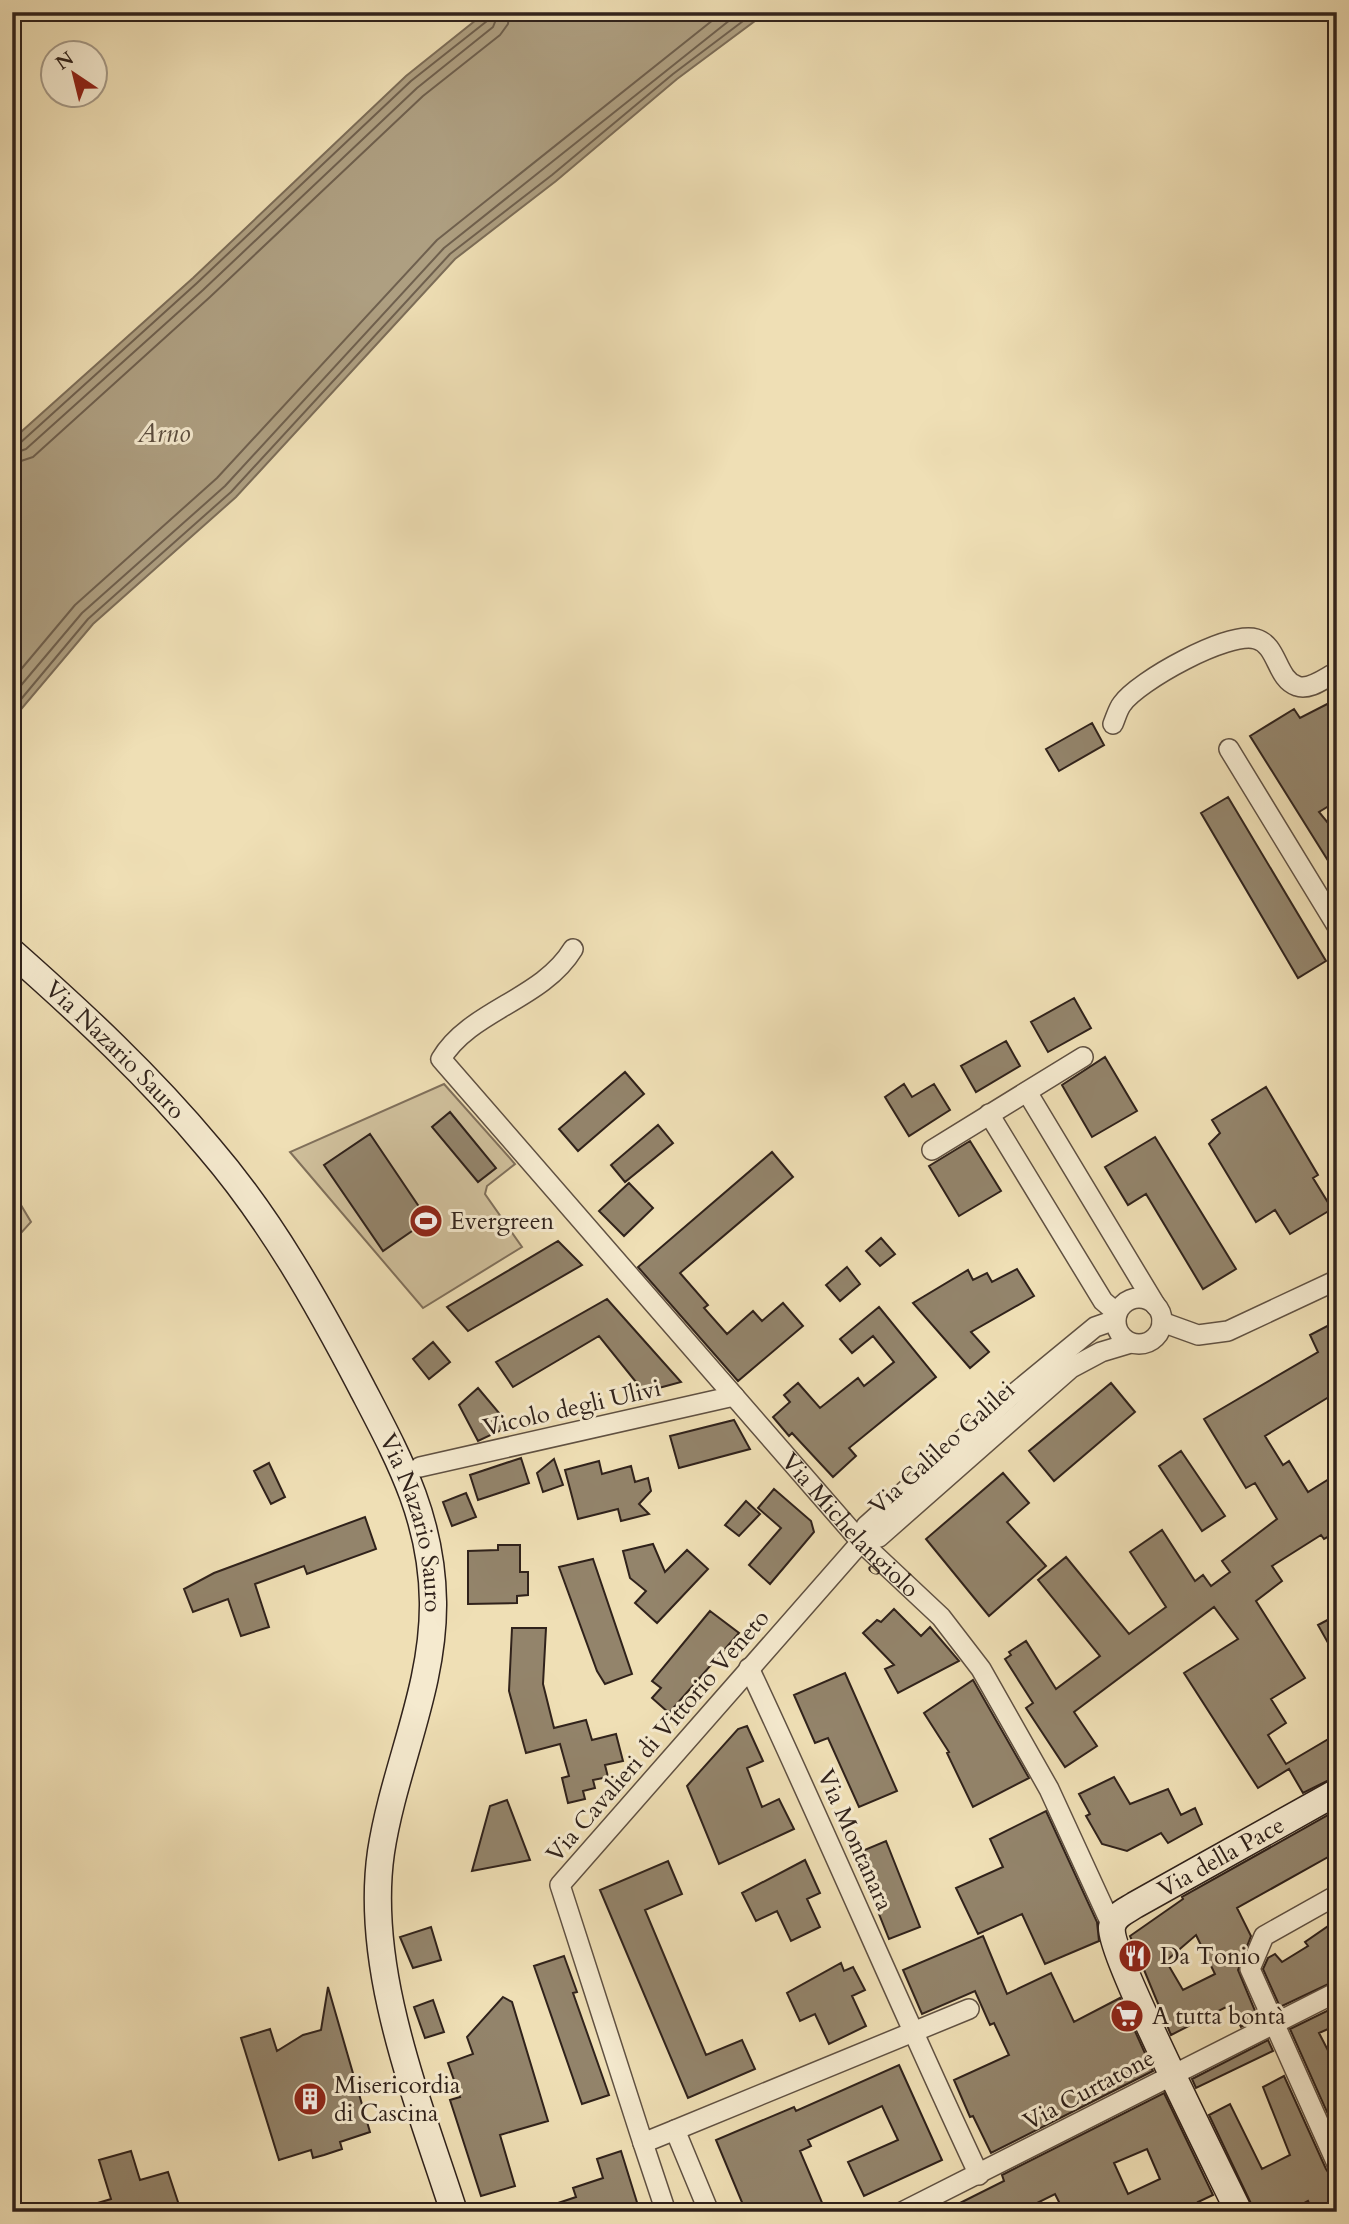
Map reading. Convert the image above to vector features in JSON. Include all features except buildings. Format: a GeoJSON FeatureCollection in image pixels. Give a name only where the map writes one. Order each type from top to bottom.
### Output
{"type":"FeatureCollection","features":[{"type":"Feature","properties":{"kind":"main road","name":"Via Nazario Sauro"},"geometry":{"type":"LineString","coordinates":[[12,952],[145,1075],[243,1191],[305,1284],[359,1382],[415,1495],[430,1565],[432,1636],[420,1702],[389,1811],[381,1854],[377,1938],[392,2011],[454,2212]]}},
{"type":"Feature","properties":{"kind":"main road","name":"Via della Pace"},"geometry":{"type":"LineString","coordinates":[[1112,1926],[1118,1915],[1337,1792]]}},
{"type":"Feature","properties":{"kind":"main road","name":"Via Michelangiolo"},"geometry":{"type":"LineString","coordinates":[[1112,1926],[1117,1949],[1239,2212]]}},
{"type":"Feature","properties":{"kind":"street"},"geometry":{"type":"LineString","coordinates":[[1113,723],[1122,703],[1166,670],[1236,637],[1256,639],[1267,644],[1288,681],[1298,687],[1309,686],[1337,672]]}},
{"type":"Feature","properties":{"kind":"street"},"geometry":{"type":"LineString","coordinates":[[1229,748],[1337,926]]}},
{"type":"Feature","properties":{"kind":"street","name":"Via Michelangiolo"},"geometry":{"type":"LineString","coordinates":[[573,949],[556,972],[460,1035],[441,1059],[861,1542],[941,1617],[981,1668],[1049,1789],[1112,1926]]}},
{"type":"Feature","properties":{"kind":"street"},"geometry":{"type":"LineString","coordinates":[[932,1150],[1083,1057]]}},
{"type":"Feature","properties":{"kind":"street"},"geometry":{"type":"LineString","coordinates":[[1027,1091],[1159,1314]]}},
{"type":"Feature","properties":{"kind":"street"},"geometry":{"type":"LineString","coordinates":[[989,1114],[1103,1301],[1116,1317],[1119,1334],[1131,1343]]}},
{"type":"Feature","properties":{"kind":"street","name":"Via Galileo Galilei"},"geometry":{"type":"LineString","coordinates":[[861,1542],[866,1525],[1010,1397],[1095,1327],[1116,1317],[1131,1299],[1144,1298],[1159,1314],[1198,1335],[1228,1331],[1337,1280]]}},
{"type":"Feature","properties":{"kind":"street","name":"Via Galileo Galilei"},"geometry":{"type":"LineString","coordinates":[[861,1542],[879,1537],[1071,1368],[1101,1352],[1152,1340],[1159,1314]]}},
{"type":"Feature","properties":{"kind":"street","name":"Vicolo degli Ulivi"},"geometry":{"type":"LineString","coordinates":[[420,1467],[734,1396]]}},
{"type":"Feature","properties":{"kind":"street","name":"Via Cavalieri di Vittorio Veneto"},"geometry":{"type":"LineString","coordinates":[[666,2212],[560,1885],[861,1542]]}},
{"type":"Feature","properties":{"kind":"street","name":"Via Montanara"},"geometry":{"type":"LineString","coordinates":[[749,1668],[831,1841],[912,2034],[979,2175]]}},
{"type":"Feature","properties":{"kind":"street"},"geometry":{"type":"LineString","coordinates":[[1337,1895],[1264,1936],[1250,1969],[1337,2164]]}},
{"type":"Feature","properties":{"kind":"street","name":"Via Curtatone"},"geometry":{"type":"LineString","coordinates":[[902,2212],[1337,1992]]}},
{"type":"Feature","properties":{"kind":"street"},"geometry":{"type":"LineString","coordinates":[[643,2143],[969,2009]]}},
{"type":"Feature","properties":{"kind":"street"},"geometry":{"type":"LineString","coordinates":[[675,2130],[709,2212]]}},
{"type":"Feature","properties":{"kind":"shaded area","name":"Evergreen"},"geometry":{"type":"Polygon","coordinates":[[[444,1084],[515,1164],[487,1186],[485,1194],[522,1247],[423,1308],[290,1152],[444,1084]]]}},
{"type":"Feature","properties":{"kind":"shaded area"},"geometry":{"type":"Polygon","coordinates":[[[12,1190],[31,1222],[12,1243],[12,1190]]]}},
{"type":"Feature","properties":{"kind":"water","name":"Arno"},"geometry":{"type":"Polygon","coordinates":[[[486,12],[767,12],[677,79],[556,181],[455,259],[236,497],[93,624],[12,720],[12,440],[193,278],[406,76],[486,12]]]}},
{"type":"Feature","properties":{"kind":"place","name":"Evergreen"},"geometry":{"type":"Point","coordinates":[426,1221]}},
{"type":"Feature","properties":{"kind":"place","name":"Da Tonio"},"geometry":{"type":"Point","coordinates":[1135,1956]}},
{"type":"Feature","properties":{"kind":"place","name":"A tutta bontà"},"geometry":{"type":"Point","coordinates":[1127,2016]}},
{"type":"Feature","properties":{"kind":"place","name":"Misericordia di Cascina"},"geometry":{"type":"Point","coordinates":[310,2099]}}]}
